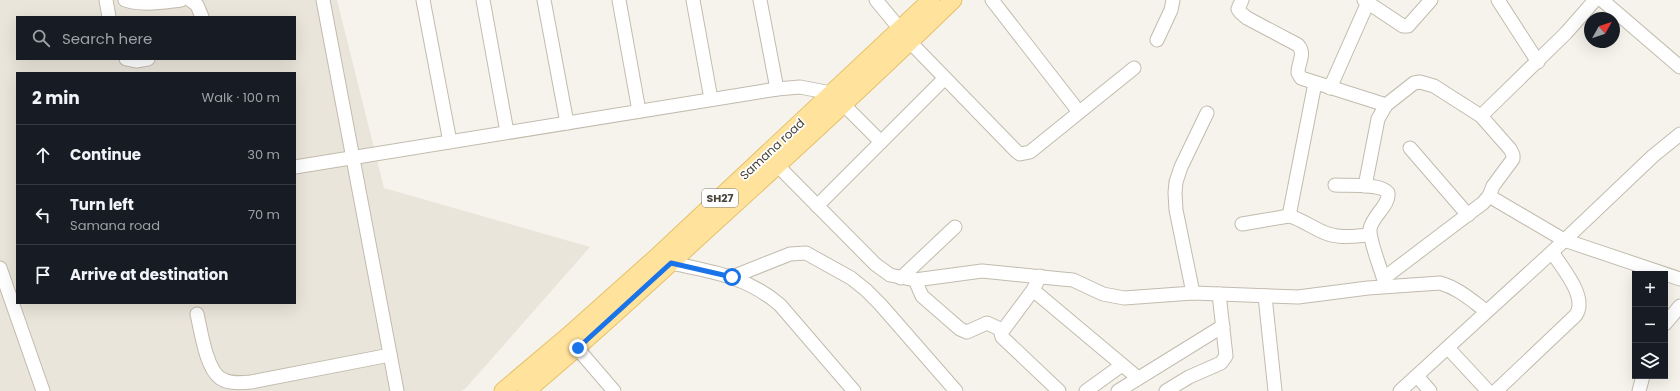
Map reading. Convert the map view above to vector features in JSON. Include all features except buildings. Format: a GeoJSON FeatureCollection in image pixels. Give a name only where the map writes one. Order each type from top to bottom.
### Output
{"type":"FeatureCollection","features":[{"type":"Feature","properties":{"kind":"main road","name":"Samana road"},"geometry":{"type":"LineString","coordinates":[[905,35],[931,0]]}},
{"type":"Feature","properties":{"kind":"main road","name":"Samana road"},"geometry":{"type":"LineString","coordinates":[[526,391],[659,255],[837,98],[905,35],[953,0]]}},
{"type":"Feature","properties":{"kind":"main road","name":"Samana road"},"geometry":{"type":"LineString","coordinates":[[503,391],[572,343],[671,263],[778,165],[837,98]]}},
{"type":"Feature","properties":{"kind":"street"},"geometry":{"type":"LineString","coordinates":[[106,0],[109,16]]}},
{"type":"Feature","properties":{"kind":"street"},"geometry":{"type":"LineString","coordinates":[[125,0],[133,3],[181,0]]}},
{"type":"Feature","properties":{"kind":"street"},"geometry":{"type":"LineString","coordinates":[[190,0],[197,5],[202,16]]}},
{"type":"Feature","properties":{"kind":"street"},"geometry":{"type":"LineString","coordinates":[[323,0],[397,391]]}},
{"type":"Feature","properties":{"kind":"street"},"geometry":{"type":"LineString","coordinates":[[423,0],[450,142]]}},
{"type":"Feature","properties":{"kind":"street"},"geometry":{"type":"LineString","coordinates":[[483,0],[507,132]]}},
{"type":"Feature","properties":{"kind":"street"},"geometry":{"type":"LineString","coordinates":[[544,0],[566,123]]}},
{"type":"Feature","properties":{"kind":"street"},"geometry":{"type":"LineString","coordinates":[[619,0],[639,111]]}},
{"type":"Feature","properties":{"kind":"street"},"geometry":{"type":"LineString","coordinates":[[693,0],[711,99]]}},
{"type":"Feature","properties":{"kind":"street"},"geometry":{"type":"LineString","coordinates":[[760,0],[777,89]]}},
{"type":"Feature","properties":{"kind":"street"},"geometry":{"type":"LineString","coordinates":[[876,0],[905,35],[945,78],[1020,154],[1030,152],[1134,68]]}},
{"type":"Feature","properties":{"kind":"street"},"geometry":{"type":"LineString","coordinates":[[992,0],[1079,112]]}},
{"type":"Feature","properties":{"kind":"street"},"geometry":{"type":"LineString","coordinates":[[1157,40],[1171,10],[1173,0]]}},
{"type":"Feature","properties":{"kind":"street"},"geometry":{"type":"LineString","coordinates":[[1242,0],[1238,9],[1247,18],[1298,45],[1302,56],[1298,69],[1299,76],[1301,78],[1386,105]]}},
{"type":"Feature","properties":{"kind":"street"},"geometry":{"type":"LineString","coordinates":[[1408,26],[1431,0]]}},
{"type":"Feature","properties":{"kind":"street"},"geometry":{"type":"LineString","coordinates":[[1498,0],[1538,62]]}},
{"type":"Feature","properties":{"kind":"street"},"geometry":{"type":"LineString","coordinates":[[1481,116],[1538,62],[1595,0]]}},
{"type":"Feature","properties":{"kind":"street"},"geometry":{"type":"LineString","coordinates":[[1602,0],[1680,67]]}},
{"type":"Feature","properties":{"kind":"street"},"geometry":{"type":"LineString","coordinates":[[1330,88],[1366,1],[1403,26],[1408,26],[1421,31]]}},
{"type":"Feature","properties":{"kind":"street"},"geometry":{"type":"LineString","coordinates":[[131,60],[142,60]]}},
{"type":"Feature","properties":{"kind":"street"},"geometry":{"type":"LineString","coordinates":[[817,206],[945,78]]}},
{"type":"Feature","properties":{"kind":"street"},"geometry":{"type":"LineString","coordinates":[[1365,186],[1378,119],[1386,105],[1409,86],[1420,82],[1434,86],[1481,116],[1510,149],[1513,155],[1513,159],[1493,186],[1489,196],[1483,203],[1385,282]]}},
{"type":"Feature","properties":{"kind":"street"},"geometry":{"type":"LineString","coordinates":[[1289,216],[1315,83]]}},
{"type":"Feature","properties":{"kind":"street"},"geometry":{"type":"LineString","coordinates":[[296,167],[711,99],[800,87],[837,98],[880,142]]}},
{"type":"Feature","properties":{"kind":"street"},"geometry":{"type":"LineString","coordinates":[[1193,293],[1176,210],[1176,182],[1181,167],[1208,113]]}},
{"type":"Feature","properties":{"kind":"street"},"geometry":{"type":"LineString","coordinates":[[1400,391],[1552,252],[1653,156],[1680,134]]}},
{"type":"Feature","properties":{"kind":"street"},"geometry":{"type":"LineString","coordinates":[[1410,148],[1468,215]]}},
{"type":"Feature","properties":{"kind":"street"},"geometry":{"type":"LineString","coordinates":[[778,165],[874,264],[890,275],[902,278],[915,280],[982,271],[1040,276],[1073,280],[1103,294],[1124,298],[1193,293],[1298,297],[1385,282],[1440,283],[1451,286],[1486,311]]}},
{"type":"Feature","properties":{"kind":"street"},"geometry":{"type":"LineString","coordinates":[[1335,185],[1365,186],[1386,190],[1389,197],[1372,222],[1370,235],[1385,282]]}},
{"type":"Feature","properties":{"kind":"street"},"geometry":{"type":"LineString","coordinates":[[1489,196],[1564,240],[1680,279]]}},
{"type":"Feature","properties":{"kind":"street"},"geometry":{"type":"LineString","coordinates":[[1242,224],[1289,216],[1332,235],[1342,237],[1370,235]]}},
{"type":"Feature","properties":{"kind":"street"},"geometry":{"type":"LineString","coordinates":[[902,278],[955,227]]}},
{"type":"Feature","properties":{"kind":"street"},"geometry":{"type":"LineString","coordinates":[[732,277],[790,254],[799,252],[806,254],[851,278],[866,290],[956,391]]}},
{"type":"Feature","properties":{"kind":"street"},"geometry":{"type":"LineString","coordinates":[[1496,391],[1576,315],[1579,310],[1579,298],[1572,282],[1552,252]]}},
{"type":"Feature","properties":{"kind":"street"},"geometry":{"type":"LineString","coordinates":[[671,263],[732,277],[758,288],[780,305],[854,391]]}},
{"type":"Feature","properties":{"kind":"street"},"geometry":{"type":"LineString","coordinates":[[0,268],[43,391]]}},
{"type":"Feature","properties":{"kind":"street"},"geometry":{"type":"LineString","coordinates":[[1040,276],[1033,290],[1002,330],[1002,337],[1059,391]]}},
{"type":"Feature","properties":{"kind":"street"},"geometry":{"type":"LineString","coordinates":[[915,280],[922,296],[960,330],[967,332],[988,322],[1002,330]]}},
{"type":"Feature","properties":{"kind":"street"},"geometry":{"type":"LineString","coordinates":[[1033,290],[1138,378]]}},
{"type":"Feature","properties":{"kind":"street"},"geometry":{"type":"LineString","coordinates":[[1166,391],[1189,377],[1221,363],[1226,356],[1219,294]]}},
{"type":"Feature","properties":{"kind":"street"},"geometry":{"type":"LineString","coordinates":[[1265,296],[1275,391]]}},
{"type":"Feature","properties":{"kind":"street"},"geometry":{"type":"LineString","coordinates":[[1668,320],[1680,306]]}},
{"type":"Feature","properties":{"kind":"street"},"geometry":{"type":"LineString","coordinates":[[197,314],[208,358],[214,371],[221,378],[229,382],[251,382],[390,355]]}},
{"type":"Feature","properties":{"kind":"street"},"geometry":{"type":"LineString","coordinates":[[1118,391],[1222,326]]}},
{"type":"Feature","properties":{"kind":"street"},"geometry":{"type":"LineString","coordinates":[[572,343],[614,391]]}},
{"type":"Feature","properties":{"kind":"street"},"geometry":{"type":"LineString","coordinates":[[1448,348],[1488,391]]}},
{"type":"Feature","properties":{"kind":"street"},"geometry":{"type":"LineString","coordinates":[[1086,391],[1122,365]]}},
{"type":"Feature","properties":{"kind":"street"},"geometry":{"type":"LineString","coordinates":[[1417,376],[1430,391]]}},
{"type":"Feature","properties":{"kind":"street"},"geometry":{"type":"LineString","coordinates":[[1639,391],[1642,379]]}},
{"type":"Feature","properties":{"kind":"shaded area"},"geometry":{"type":"Polygon","coordinates":[[[0,0],[337,0],[384,188],[590,247],[465,389],[461,391],[0,391],[0,0]]]}},
{"type":"Feature","properties":{"kind":"route"},"geometry":{"type":"LineString","coordinates":[[578,348],[671,263],[732,277]]}}]}
